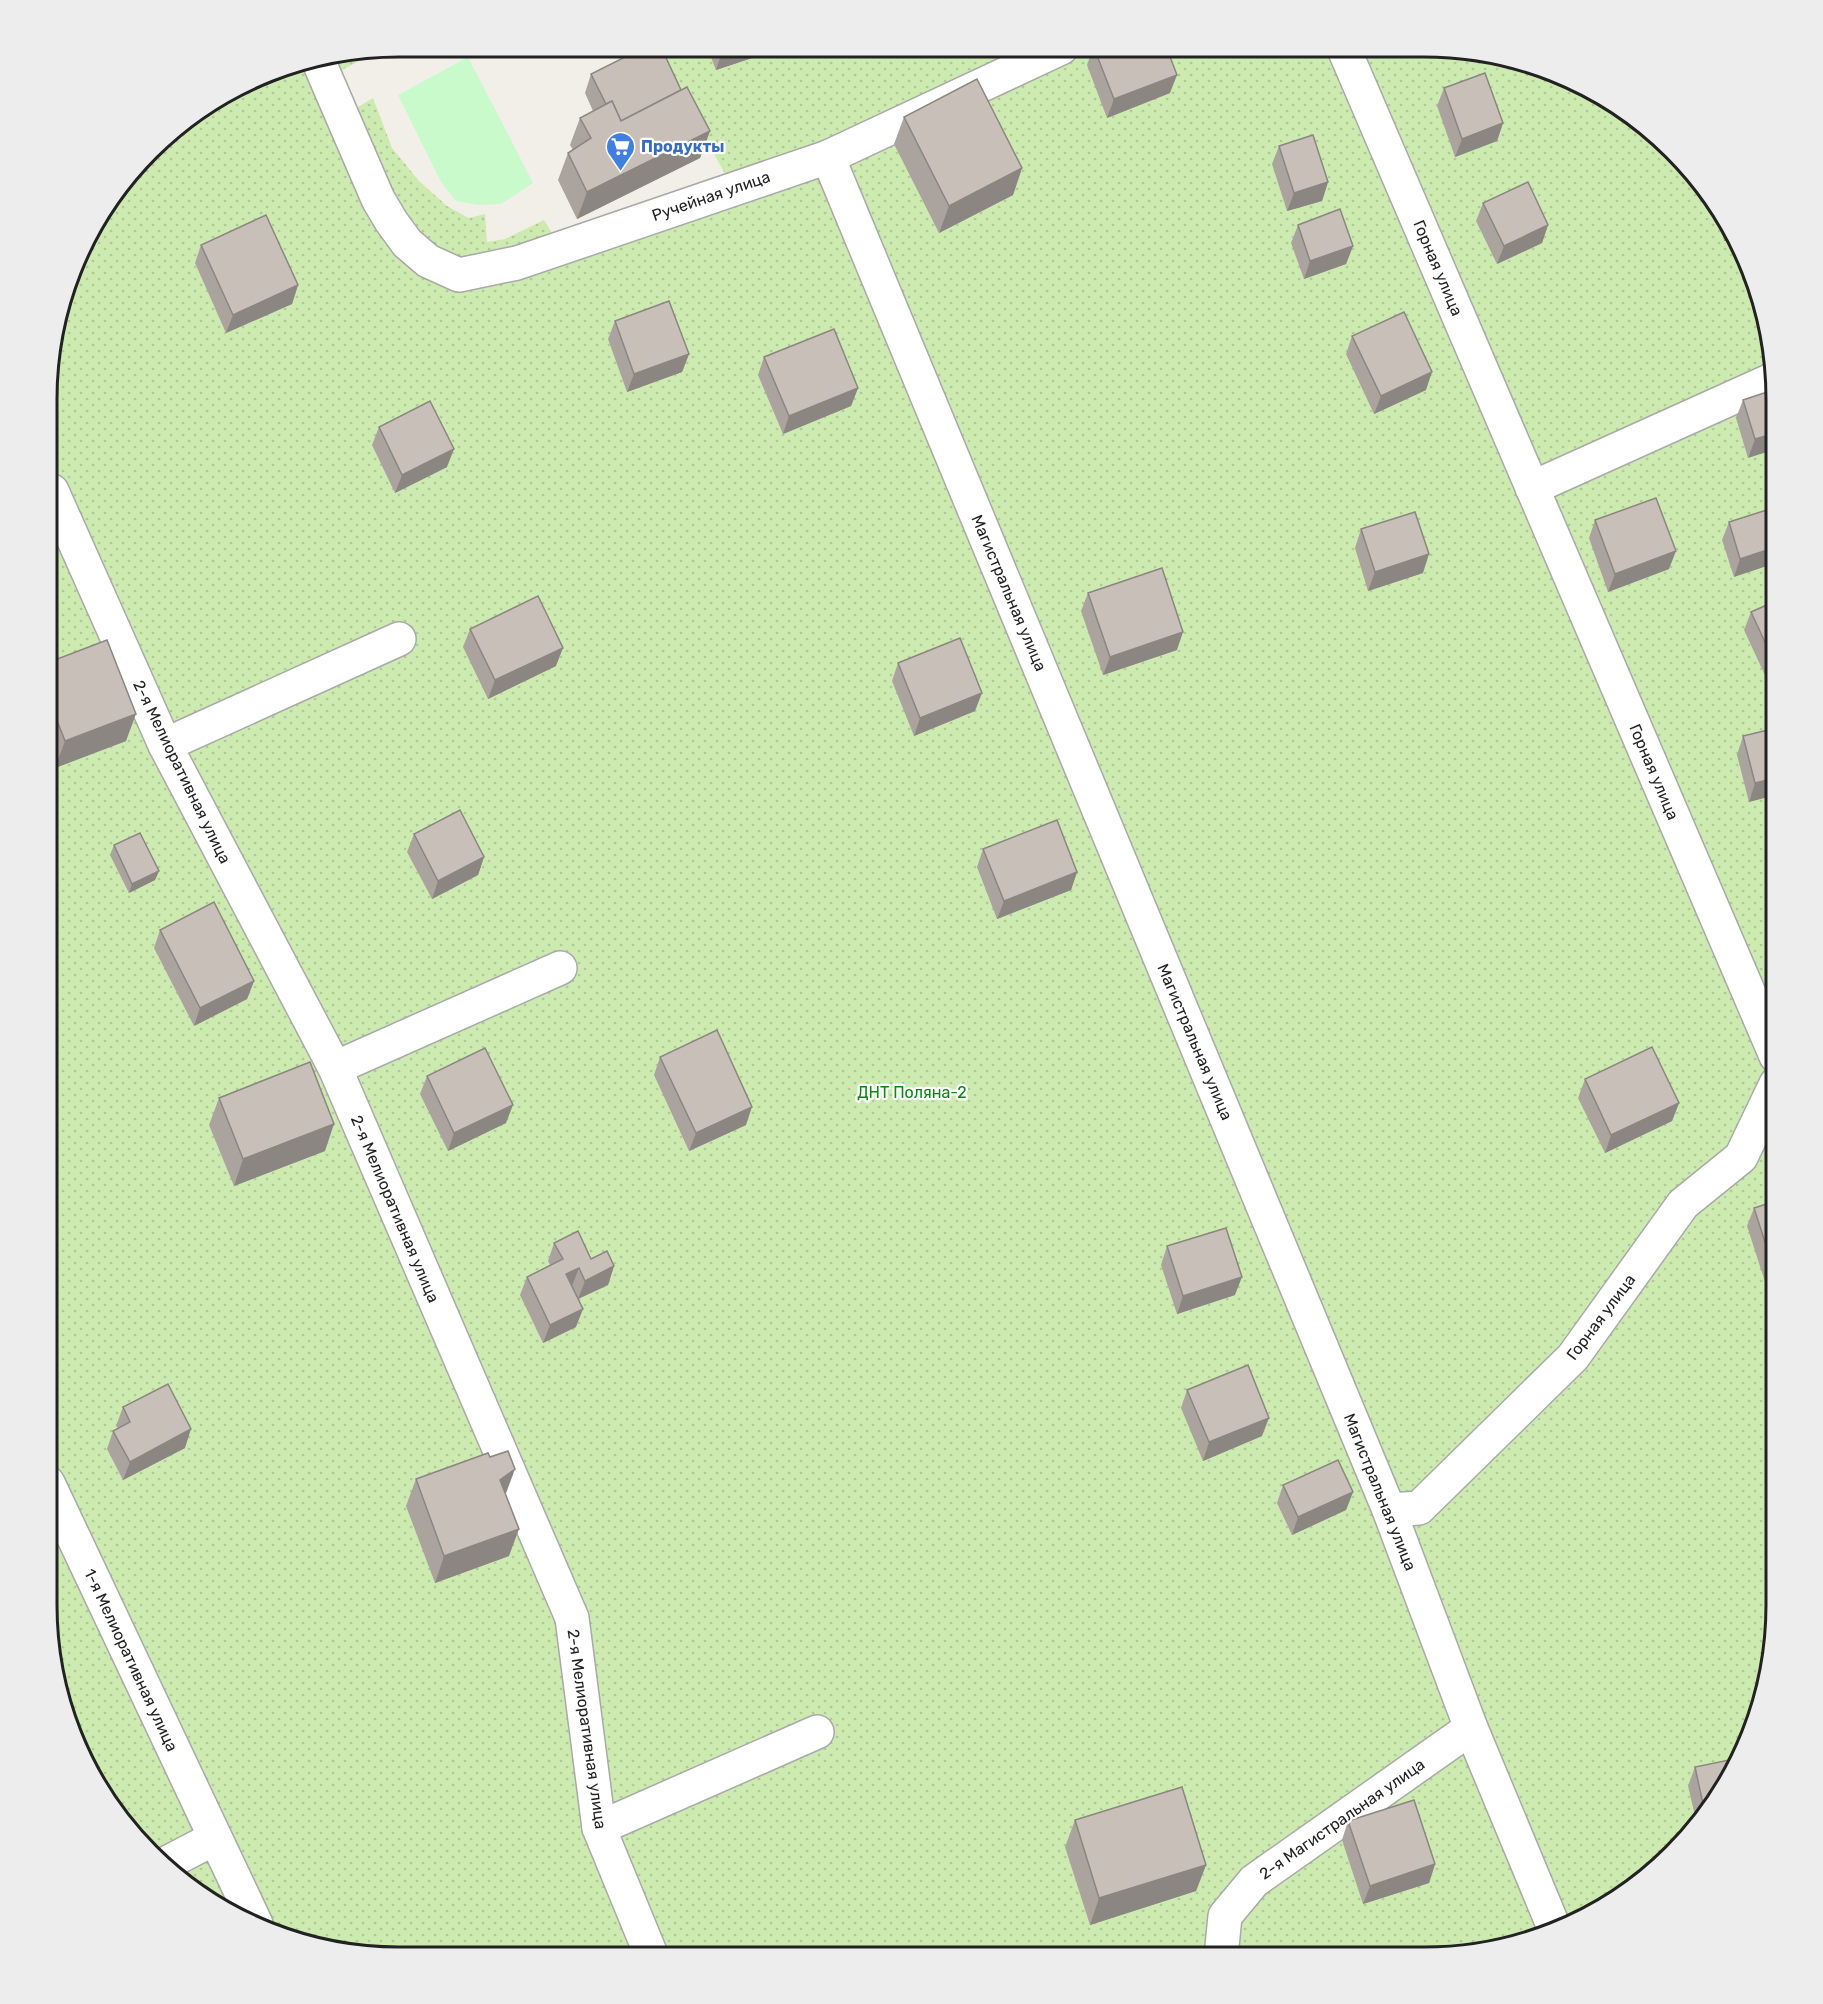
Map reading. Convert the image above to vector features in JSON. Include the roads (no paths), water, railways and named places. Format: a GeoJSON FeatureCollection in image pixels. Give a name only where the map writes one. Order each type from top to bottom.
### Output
{"type":"FeatureCollection","features":[{"type":"Feature","properties":{"kind":"street","name":"Ручейная улица"},"geometry":{"type":"LineString","coordinates":[[321,67],[378,199],[407,243],[428,261],[459,275],[517,263],[828,157],[1042,57]]}},
{"type":"Feature","properties":{"kind":"street","name":"Горная улица"},"geometry":{"type":"LineString","coordinates":[[1347,57],[1766,1033]]}},
{"type":"Feature","properties":{"kind":"street","name":"Магистральная улица"},"geometry":{"type":"LineString","coordinates":[[828,157],[1389,1510],[1471,1728],[1552,1922]]}},
{"type":"Feature","properties":{"kind":"street"},"geometry":{"type":"LineString","coordinates":[[1532,488],[1765,383]]}},
{"type":"Feature","properties":{"kind":"street","name":"2-я Мелиоративная улица"},"geometry":{"type":"LineString","coordinates":[[57,501],[165,745],[335,1068],[572,1618],[599,1828],[647,1947]]}},
{"type":"Feature","properties":{"kind":"street"},"geometry":{"type":"LineString","coordinates":[[165,745],[399,639]]}},
{"type":"Feature","properties":{"kind":"street"},"geometry":{"type":"LineString","coordinates":[[335,1068],[560,969]]}},
{"type":"Feature","properties":{"kind":"street","name":"Горная улица"},"geometry":{"type":"LineString","coordinates":[[1389,1510],[1419,1508],[1573,1357],[1683,1204],[1741,1157],[1766,1105]]}},
{"type":"Feature","properties":{"kind":"street","name":"1-я Мелиоративная улица"},"geometry":{"type":"LineString","coordinates":[[57,1503],[251,1913]]}},
{"type":"Feature","properties":{"kind":"street","name":"2-я Магистральная улица"},"geometry":{"type":"LineString","coordinates":[[1222,1947],[1226,1916],[1254,1881],[1471,1728]]}},
{"type":"Feature","properties":{"kind":"street"},"geometry":{"type":"LineString","coordinates":[[599,1828],[817,1732]]}},
{"type":"Feature","properties":{"kind":"street"},"geometry":{"type":"LineString","coordinates":[[171,1861],[215,1838]]}},
{"type":"Feature","properties":{"kind":"place","name":"Продукты"},"geometry":{"type":"Point","coordinates":[620,172]}},
{"type":"Feature","properties":{"kind":"park label","name":"ДНТ Поляна-2"},"geometry":{"type":"Point","coordinates":[912,1092]}}]}
